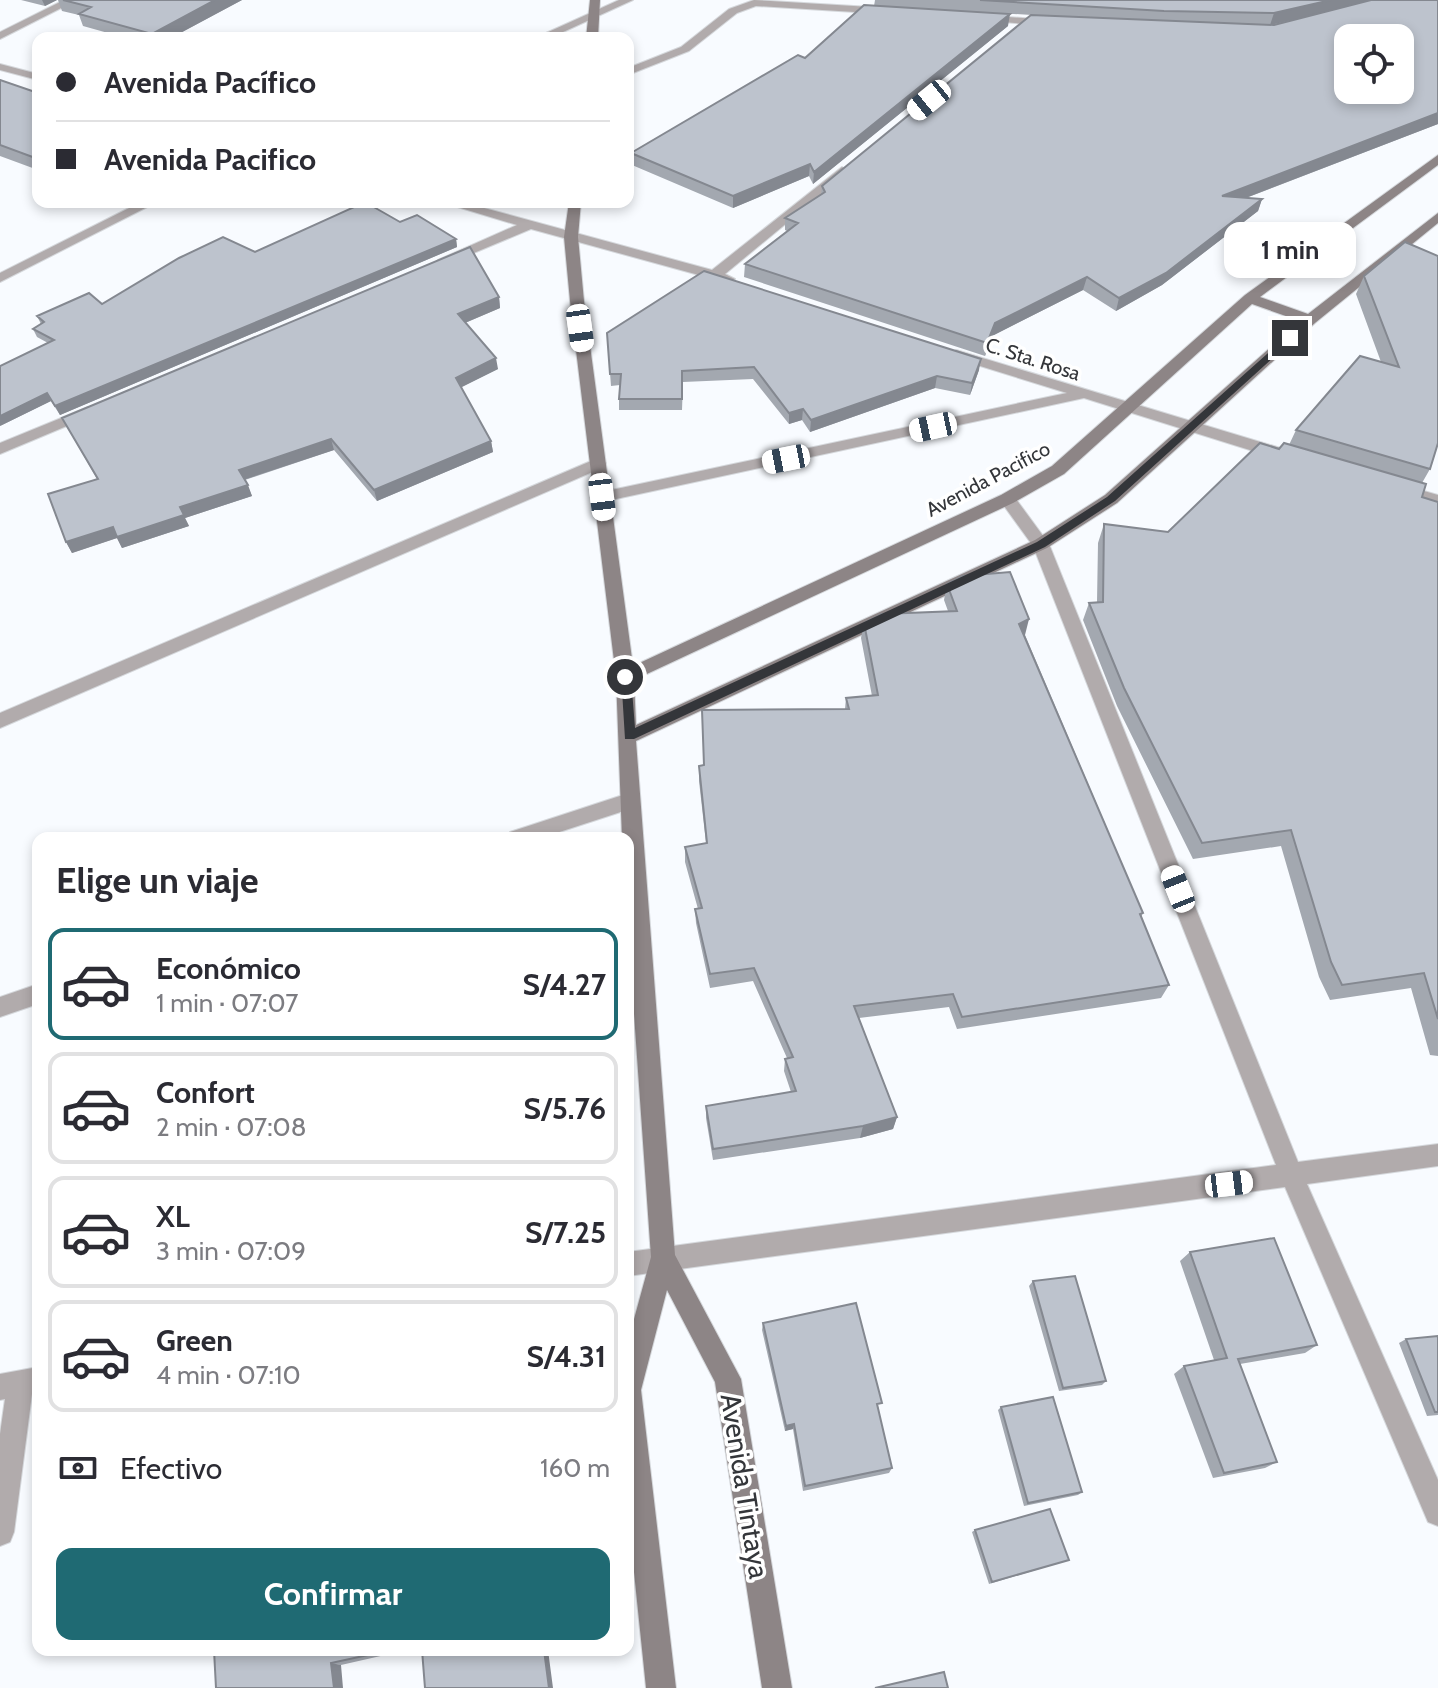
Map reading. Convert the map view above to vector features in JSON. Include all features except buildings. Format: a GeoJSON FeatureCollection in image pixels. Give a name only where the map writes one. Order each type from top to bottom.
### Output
{"type":"FeatureCollection","features":[{"type":"Feature","properties":{"kind":"main road"},"geometry":{"type":"LineString","coordinates":[[593,32],[595,0]]}},
{"type":"Feature","properties":{"kind":"main road","name":"Avenida Pacifico"},"geometry":{"type":"LineString","coordinates":[[625,677],[1007,499],[1058,470],[1250,298],[1438,159]]}},
{"type":"Feature","properties":{"kind":"main road"},"geometry":{"type":"LineString","coordinates":[[574,208],[571,237],[625,677],[630,736],[631,832]]}},
{"type":"Feature","properties":{"kind":"main road"},"geometry":{"type":"LineString","coordinates":[[630,736],[1041,544],[1111,499],[1310,320],[1438,217]]}},
{"type":"Feature","properties":{"kind":"main road"},"geometry":{"type":"LineString","coordinates":[[1250,298],[1310,320]]}},
{"type":"Feature","properties":{"kind":"main road"},"geometry":{"type":"LineString","coordinates":[[634,868],[663,1257],[634,1367]]}},
{"type":"Feature","properties":{"kind":"main road","name":"Avenida Tintaya"},"geometry":{"type":"LineString","coordinates":[[663,1257],[728,1379],[777,1688]]}},
{"type":"Feature","properties":{"kind":"main road"},"geometry":{"type":"LineString","coordinates":[[634,1444],[661,1688]]}},
{"type":"Feature","properties":{"kind":"street"},"geometry":{"type":"LineString","coordinates":[[0,36],[72,0]]}},
{"type":"Feature","properties":{"kind":"street"},"geometry":{"type":"LineString","coordinates":[[556,32],[628,0]]}},
{"type":"Feature","properties":{"kind":"street"},"geometry":{"type":"LineString","coordinates":[[634,70],[685,49],[733,11],[755,3],[904,12]]}},
{"type":"Feature","properties":{"kind":"street"},"geometry":{"type":"LineString","coordinates":[[964,17],[1070,24]]}},
{"type":"Feature","properties":{"kind":"street"},"geometry":{"type":"LineString","coordinates":[[1012,32],[1024,22]]}},
{"type":"Feature","properties":{"kind":"street"},"geometry":{"type":"LineString","coordinates":[[0,67],[32,75]]}},
{"type":"Feature","properties":{"kind":"street"},"geometry":{"type":"LineString","coordinates":[[715,275],[851,164]]}},
{"type":"Feature","properties":{"kind":"street"},"geometry":{"type":"LineString","coordinates":[[0,278],[139,208]]}},
{"type":"Feature","properties":{"kind":"street"},"geometry":{"type":"LineString","coordinates":[[467,208],[746,285]]}},
{"type":"Feature","properties":{"kind":"street"},"geometry":{"type":"LineString","coordinates":[[424,269],[527,226]]}},
{"type":"Feature","properties":{"kind":"street","name":"C. Sta. Rosa"},"geometry":{"type":"LineString","coordinates":[[943,350],[1079,395],[1293,458]]}},
{"type":"Feature","properties":{"kind":"street"},"geometry":{"type":"LineString","coordinates":[[602,497],[1079,395]]}},
{"type":"Feature","properties":{"kind":"street"},"geometry":{"type":"LineString","coordinates":[[0,449],[102,406]]}},
{"type":"Feature","properties":{"kind":"street"},"geometry":{"type":"LineString","coordinates":[[0,721],[598,463]]}},
{"type":"Feature","properties":{"kind":"street"},"geometry":{"type":"LineString","coordinates":[[1380,484],[1438,501]]}},
{"type":"Feature","properties":{"kind":"street"},"geometry":{"type":"LineString","coordinates":[[1007,499],[1041,544],[1292,1176],[1438,1512]]}},
{"type":"Feature","properties":{"kind":"street"},"geometry":{"type":"LineString","coordinates":[[535,832],[629,801]]}},
{"type":"Feature","properties":{"kind":"street"},"geometry":{"type":"LineString","coordinates":[[0,1007],[32,996]]}},
{"type":"Feature","properties":{"kind":"street"},"geometry":{"type":"LineString","coordinates":[[634,1263],[1438,1155]]}},
{"type":"Feature","properties":{"kind":"street"},"geometry":{"type":"LineString","coordinates":[[0,1532],[19,1384]]}},
{"type":"Feature","properties":{"kind":"route"},"geometry":{"type":"LineString","coordinates":[[625,677],[630,736],[1041,544],[1111,499],[1290,338]]}}]}
